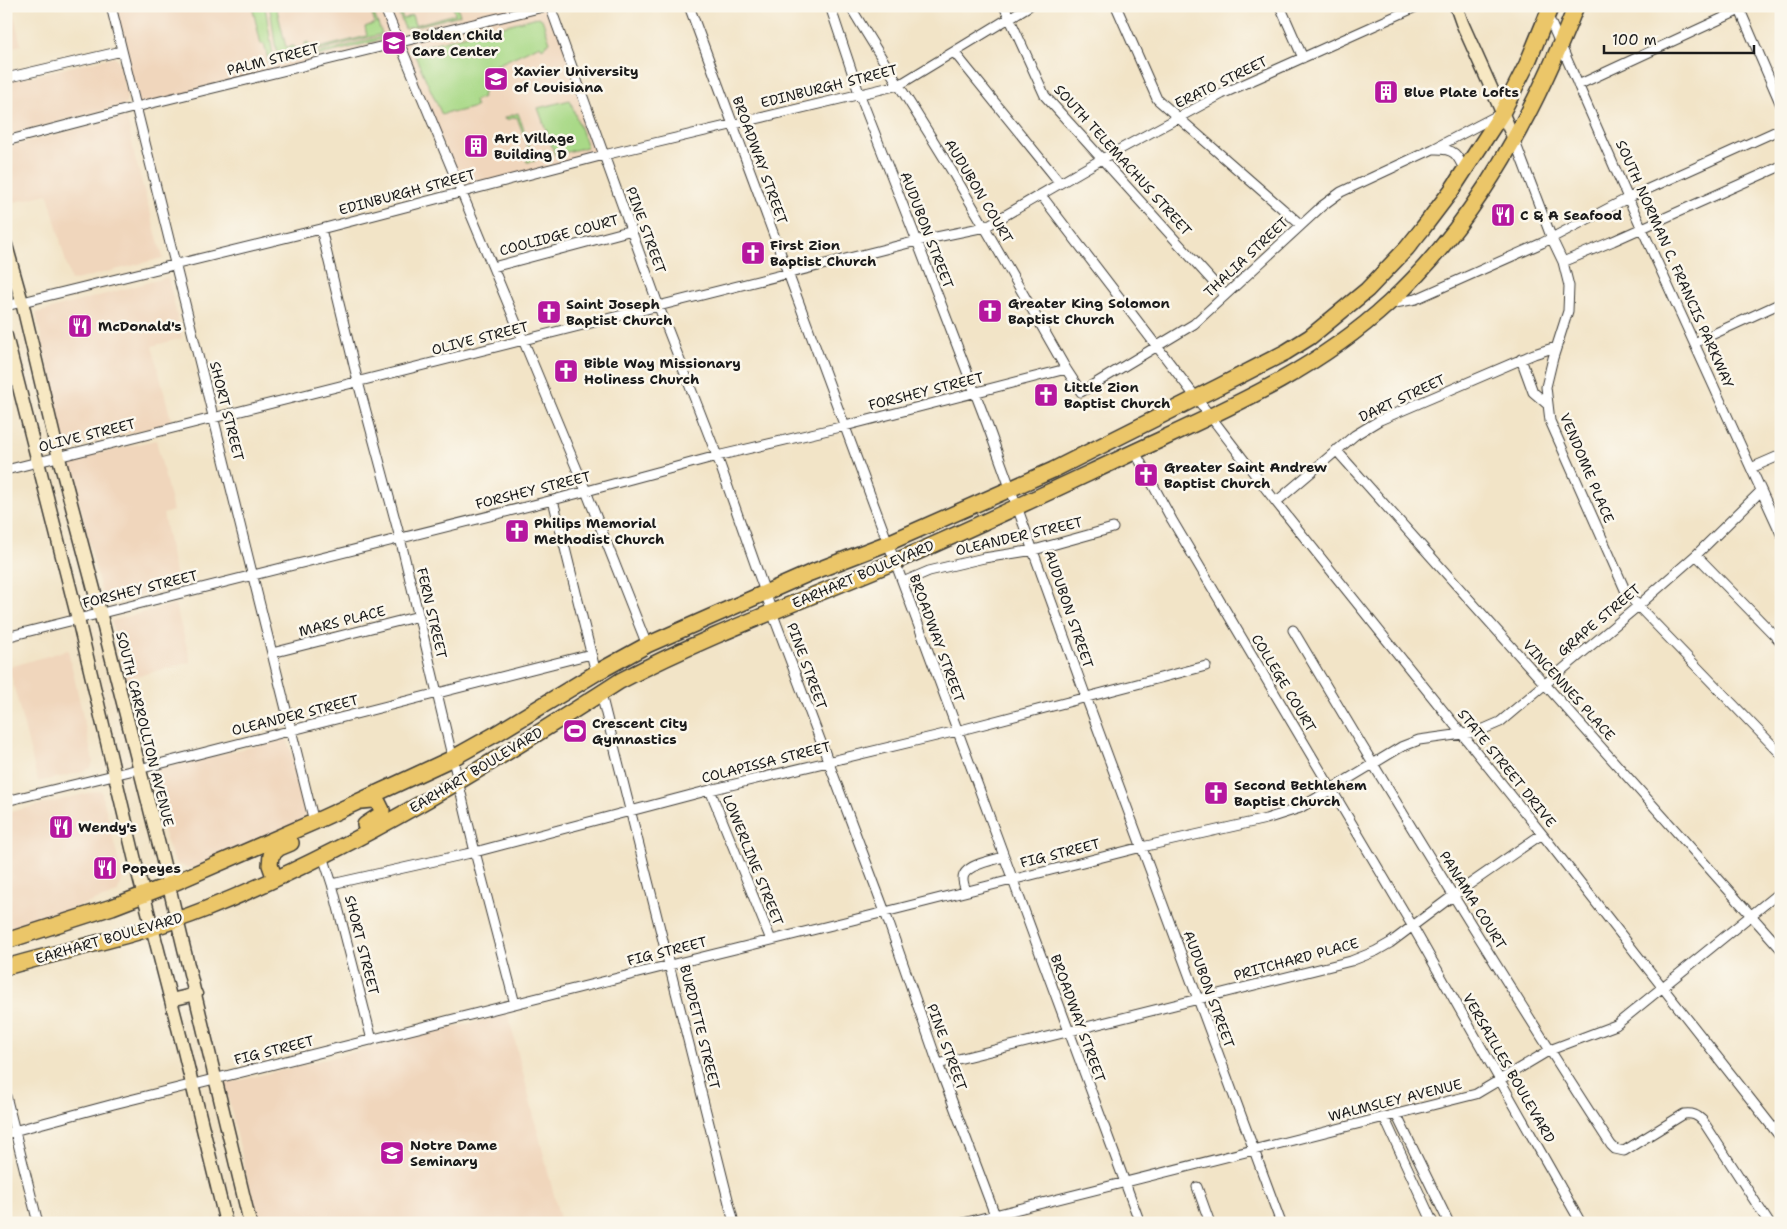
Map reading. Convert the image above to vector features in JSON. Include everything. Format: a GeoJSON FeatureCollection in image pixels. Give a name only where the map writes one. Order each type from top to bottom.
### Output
{"type":"FeatureCollection","features":[{"type":"Feature","properties":{"kind":"main road"},"geometry":{"type":"LineString","coordinates":[[1456,6],[1514,139]]}},
{"type":"Feature","properties":{"kind":"main road","name":"EARHART BOULEVARD"},"geometry":{"type":"LineString","coordinates":[[6,967],[152,929],[275,879],[323,856],[459,783],[645,668],[1017,508],[1210,417],[1294,374],[1347,338],[1388,304],[1413,279],[1456,228],[1514,139],[1561,45],[1576,6]]}},
{"type":"Feature","properties":{"kind":"main road","name":"EARHART BOULEVARD"},"geometry":{"type":"LineString","coordinates":[[6,941],[112,907],[169,885],[314,822],[453,758],[494,736],[596,673],[647,645],[810,573],[888,543],[1010,489],[1286,352],[1310,337],[1342,312],[1378,279],[1407,248],[1437,210],[1465,171],[1502,113],[1527,64],[1547,9]]}},
{"type":"Feature","properties":{"kind":"main road"},"geometry":{"type":"LineString","coordinates":[[1437,210],[1456,228]]}},
{"type":"Feature","properties":{"kind":"main road","name":"SOUTH CARROLLTON AVENUE"},"geometry":{"type":"LineString","coordinates":[[6,245],[169,885],[250,1223]]}},
{"type":"Feature","properties":{"kind":"main road"},"geometry":{"type":"LineString","coordinates":[[6,336],[78,619],[143,894],[193,1084],[226,1223]]}},
{"type":"Feature","properties":{"kind":"main road"},"geometry":{"type":"LineString","coordinates":[[337,848],[355,832],[380,815],[382,810],[378,802],[372,800],[359,801]]}},
{"type":"Feature","properties":{"kind":"main road"},"geometry":{"type":"LineString","coordinates":[[275,879],[270,865],[271,855],[279,848],[296,840],[314,822]]}},
{"type":"Feature","properties":{"kind":"main road"},"geometry":{"type":"LineString","coordinates":[[171,1000],[196,994]]}},
{"type":"Feature","properties":{"kind":"street","name":"SHORT STREET"},"geometry":{"type":"LineString","coordinates":[[111,6],[314,822]]}},
{"type":"Feature","properties":{"kind":"street"},"geometry":{"type":"LineString","coordinates":[[384,6],[586,492],[647,645]]}},
{"type":"Feature","properties":{"kind":"street","name":"PALM STREET"},"geometry":{"type":"LineString","coordinates":[[6,141],[549,6]]}},
{"type":"Feature","properties":{"kind":"street","name":"PINE STREET"},"geometry":{"type":"LineString","coordinates":[[549,6],[659,307],[717,456],[772,612],[885,912],[938,1064],[996,1219]]}},
{"type":"Feature","properties":{"kind":"street","name":"BROADWAY STREET"},"geometry":{"type":"LineString","coordinates":[[689,6],[1140,1223]]}},
{"type":"Feature","properties":{"kind":"street","name":"AUDUBON STREET"},"geometry":{"type":"LineString","coordinates":[[830,6],[859,93],[1034,550],[1086,697],[1281,1223]]}},
{"type":"Feature","properties":{"kind":"street","name":"AUDUBON COURT"},"geometry":{"type":"LineString","coordinates":[[850,6],[985,227],[1081,392]]}},
{"type":"Feature","properties":{"kind":"street","name":"SOUTH TELEMACHUS STREET"},"geometry":{"type":"LineString","coordinates":[[1004,6],[1045,96],[1225,295]]}},
{"type":"Feature","properties":{"kind":"street","name":"EDINBURGH STREET"},"geometry":{"type":"LineString","coordinates":[[6,306],[321,229],[604,155],[898,85],[1029,6]]}},
{"type":"Feature","properties":{"kind":"street"},"geometry":{"type":"LineString","coordinates":[[1116,6],[1157,99],[1300,225]]}},
{"type":"Feature","properties":{"kind":"street"},"geometry":{"type":"LineString","coordinates":[[1280,6],[1303,58]]}},
{"type":"Feature","properties":{"kind":"street","name":"ERATO STREET"},"geometry":{"type":"LineString","coordinates":[[1041,194],[1222,94],[1418,6]]}},
{"type":"Feature","properties":{"kind":"street","name":"SOUTH NORMAN C. FRANCIS PARKWAY"},"geometry":{"type":"LineString","coordinates":[[1547,9],[1628,198],[1781,534]]}},
{"type":"Feature","properties":{"kind":"street"},"geometry":{"type":"LineString","coordinates":[[1578,85],[1740,10],[1781,105]]}},
{"type":"Feature","properties":{"kind":"street"},"geometry":{"type":"LineString","coordinates":[[6,78],[122,51]]}},
{"type":"Feature","properties":{"kind":"street"},"geometry":{"type":"LineString","coordinates":[[954,52],[1060,183]]}},
{"type":"Feature","properties":{"kind":"street","name":"THALIA STREET"},"geometry":{"type":"LineString","coordinates":[[1081,392],[1194,324],[1300,225],[1341,192],[1433,149],[1502,113]]}},
{"type":"Feature","properties":{"kind":"street"},"geometry":{"type":"LineString","coordinates":[[1388,304],[1416,299],[1552,239],[1628,198],[1781,129]]}},
{"type":"Feature","properties":{"kind":"street","name":"VENDOME PLACE"},"geometry":{"type":"LineString","coordinates":[[1514,139],[1552,239],[1563,262],[1569,286],[1568,311],[1556,347],[1546,387],[1550,421],[1574,478],[1626,592],[1781,754]]}},
{"type":"Feature","properties":{"kind":"street"},"geometry":{"type":"LineString","coordinates":[[1433,149],[1447,149],[1458,155],[1465,171]]}},
{"type":"Feature","properties":{"kind":"street"},"geometry":{"type":"LineString","coordinates":[[1563,262],[1781,166]]}},
{"type":"Feature","properties":{"kind":"street","name":"OLIVE STREET"},"geometry":{"type":"LineString","coordinates":[[6,470],[788,275],[917,241],[985,227],[1041,194]]}},
{"type":"Feature","properties":{"kind":"street","name":"STATE STREET DRIVE"},"geometry":{"type":"LineString","coordinates":[[1041,194],[1276,502],[1542,834],[1781,1138]]}},
{"type":"Feature","properties":{"kind":"street","name":"FERN STREET"},"geometry":{"type":"LineString","coordinates":[[321,229],[358,382],[400,538],[474,852],[515,1004]]}},
{"type":"Feature","properties":{"kind":"street","name":"COOLIDGE COURT"},"geometry":{"type":"LineString","coordinates":[[492,266],[632,230]]}},
{"type":"Feature","properties":{"kind":"street"},"geometry":{"type":"LineString","coordinates":[[1694,343],[1781,303]]}},
{"type":"Feature","properties":{"kind":"street","name":"DART STREET"},"geometry":{"type":"LineString","coordinates":[[1276,502],[1355,435],[1380,420],[1521,359],[1556,347]]}},
{"type":"Feature","properties":{"kind":"street","name":"VENDOME PLACE"},"geometry":{"type":"LineString","coordinates":[[1521,359],[1533,392],[1547,404]]}},
{"type":"Feature","properties":{"kind":"street","name":"FORSHEY STREET"},"geometry":{"type":"LineString","coordinates":[[6,637],[100,612],[254,576],[586,492],[717,456],[845,426],[1066,369]]}},
{"type":"Feature","properties":{"kind":"street","name":"VINCENNES PLACE"},"geometry":{"type":"LineString","coordinates":[[1336,450],[1781,949]]}},
{"type":"Feature","properties":{"kind":"street","name":"COLLEGE COURT"},"geometry":{"type":"LineString","coordinates":[[1135,452],[1172,520],[1413,927]]}},
{"type":"Feature","properties":{"kind":"street"},"geometry":{"type":"LineString","coordinates":[[1751,468],[1781,455]]}},
{"type":"Feature","properties":{"kind":"street","name":"GRAPE STREET"},"geometry":{"type":"LineString","coordinates":[[1332,790],[1373,765],[1380,758],[1401,747],[1419,740],[1477,732],[1500,722],[1696,555],[1761,491]]}},
{"type":"Feature","properties":{"kind":"street"},"geometry":{"type":"LineString","coordinates":[[553,500],[596,673]]}},
{"type":"Feature","properties":{"kind":"street","name":"OLEANDER STREET"},"geometry":{"type":"LineString","coordinates":[[903,582],[929,571],[952,565],[1034,550],[1113,528]]}},
{"type":"Feature","properties":{"kind":"street"},"geometry":{"type":"LineString","coordinates":[[1696,555],[1781,642]]}},
{"type":"Feature","properties":{"kind":"street","name":"MARS PLACE"},"geometry":{"type":"LineString","coordinates":[[272,653],[419,616]]}},
{"type":"Feature","properties":{"kind":"street","name":"PANAMA COURT"},"geometry":{"type":"LineString","coordinates":[[1293,630],[1373,765],[1611,1145],[1615,1149],[1624,1151],[1684,1114],[1692,1113],[1703,1121],[1769,1223]]}},
{"type":"Feature","properties":{"kind":"street","name":"OLEANDER STREET"},"geometry":{"type":"LineString","coordinates":[[6,801],[591,654]]}},
{"type":"Feature","properties":{"kind":"street","name":"COLAPISSA STREET"},"geometry":{"type":"LineString","coordinates":[[332,884],[474,852],[710,790],[957,731],[1206,666]]}},
{"type":"Feature","properties":{"kind":"street","name":"BURDETTE STREET"},"geometry":{"type":"LineString","coordinates":[[601,694],[734,1223]]}},
{"type":"Feature","properties":{"kind":"street","name":"LOWERLINE STREET"},"geometry":{"type":"LineString","coordinates":[[710,790],[771,940]]}},
{"type":"Feature","properties":{"kind":"street","name":"FIG STREET"},"geometry":{"type":"LineString","coordinates":[[10,1132],[670,964],[1142,847],[1266,819],[1300,808],[1332,790]]}},
{"type":"Feature","properties":{"kind":"street","name":"PRITCHARD PLACE"},"geometry":{"type":"LineString","coordinates":[[938,1064],[1351,961],[1376,952],[1542,834]]}},
{"type":"Feature","properties":{"kind":"street","name":"SHORT STREET"},"geometry":{"type":"LineString","coordinates":[[323,856],[372,1040]]}},
{"type":"Feature","properties":{"kind":"street"},"geometry":{"type":"LineString","coordinates":[[966,891],[963,878],[972,866],[1004,857]]}},
{"type":"Feature","properties":{"kind":"street","name":"WALMSLEY AVENUE"},"geometry":{"type":"LineString","coordinates":[[964,1223],[996,1219],[1124,1183],[1476,1094],[1550,1050],[1616,1025],[1781,891]]}},
{"type":"Feature","properties":{"kind":"street","name":"VERSAILLES BOULEVARD"},"geometry":{"type":"LineString","coordinates":[[1413,927],[1581,1223]]}},
{"type":"Feature","properties":{"kind":"street"},"geometry":{"type":"LineString","coordinates":[[6,1096],[10,1132],[38,1223]]}},
{"type":"Feature","properties":{"kind":"street"},"geometry":{"type":"LineString","coordinates":[[1396,1114],[1449,1223]]}},
{"type":"Feature","properties":{"kind":"street"},"geometry":{"type":"LineString","coordinates":[[1384,1117],[1433,1223]]}},
{"type":"Feature","properties":{"kind":"street"},"geometry":{"type":"LineString","coordinates":[[1398,1147],[1409,1141]]}},
{"type":"Feature","properties":{"kind":"street"},"geometry":{"type":"LineString","coordinates":[[1197,1187],[1210,1223]]}},
{"type":"Feature","properties":{"kind":"shaded area"},"geometry":{"type":"Polygon","coordinates":[[[6,6],[12,6],[21,45],[6,49],[6,6]]]}},
{"type":"Feature","properties":{"kind":"shaded area","name":"Xavier University of Louisiana"},"geometry":{"type":"Polygon","coordinates":[[[109,6],[550,6],[604,155],[463,191],[399,42],[135,108],[109,6]]]}},
{"type":"Feature","properties":{"kind":"shaded area"},"geometry":{"type":"Polygon","coordinates":[[[113,57],[118,60],[121,69],[127,96],[126,104],[6,135],[6,82],[113,57]]]}},
{"type":"Feature","properties":{"kind":"shaded area"},"geometry":{"type":"Polygon","coordinates":[[[127,117],[135,158],[163,258],[71,281],[48,194],[6,204],[6,147],[127,117]]]}},
{"type":"Feature","properties":{"kind":"shaded area"},"geometry":{"type":"Polygon","coordinates":[[[168,277],[182,338],[152,346],[172,423],[65,449],[36,313],[168,277]]]}},
{"type":"Feature","properties":{"kind":"shaded area"},"geometry":{"type":"Polygon","coordinates":[[[156,440],[173,511],[163,514],[178,588],[108,602],[102,595],[69,460],[156,440]]]}},
{"type":"Feature","properties":{"kind":"shaded area"},"geometry":{"type":"Polygon","coordinates":[[[175,604],[191,662],[126,679],[111,621],[175,604]]]}},
{"type":"Feature","properties":{"kind":"shaded area"},"geometry":{"type":"Polygon","coordinates":[[[68,650],[93,761],[91,768],[82,772],[38,782],[9,667],[68,650]]]}},
{"type":"Feature","properties":{"kind":"shaded area"},"geometry":{"type":"Polygon","coordinates":[[[284,739],[288,741],[298,775],[306,815],[299,822],[192,869],[177,864],[165,836],[148,772],[284,739]]]}},
{"type":"Feature","properties":{"kind":"shaded area"},"geometry":{"type":"Polygon","coordinates":[[[101,790],[123,879],[117,893],[6,932],[6,813],[101,790]]]}},
{"type":"Feature","properties":{"kind":"shaded area","name":"Notre Dame Seminary"},"geometry":{"type":"Polygon","coordinates":[[[508,1014],[561,1223],[258,1223],[225,1084],[508,1014]]]}},
{"type":"Feature","properties":{"kind":"green space"},"geometry":{"type":"Polygon","coordinates":[[[252,6],[265,6],[274,61],[269,63],[264,44],[261,44],[252,6]]]}},
{"type":"Feature","properties":{"kind":"green space"},"geometry":{"type":"Polygon","coordinates":[[[269,6],[276,6],[286,47],[294,46],[297,55],[279,60],[269,6]]]}},
{"type":"Feature","properties":{"kind":"green space"},"geometry":{"type":"Polygon","coordinates":[[[369,6],[371,6],[382,34],[307,53],[305,43],[308,42],[311,50],[367,36],[365,27],[375,23],[369,6]]]}},
{"type":"Feature","properties":{"kind":"green space"},"geometry":{"type":"Polygon","coordinates":[[[396,6],[398,6],[403,19],[412,15],[415,25],[455,14],[453,6],[457,6],[460,15],[405,29],[396,6]]]}},
{"type":"Feature","properties":{"kind":"green space"},"geometry":{"type":"Polygon","coordinates":[[[538,17],[542,19],[550,42],[542,48],[540,45],[490,68],[496,81],[485,87],[482,94],[483,97],[474,101],[476,107],[452,113],[451,111],[442,115],[412,49],[538,17]]]}},
{"type":"Feature","properties":{"kind":"green space"},"geometry":{"type":"Polygon","coordinates":[[[383,36],[384,39],[310,58],[308,56],[383,36]]]}},
{"type":"Feature","properties":{"kind":"green space"},"geometry":{"type":"Polygon","coordinates":[[[570,100],[587,147],[555,155],[538,108],[570,100]]]}},
{"type":"Feature","properties":{"kind":"green space"},"geometry":{"type":"Polygon","coordinates":[[[518,113],[535,161],[527,162],[525,154],[530,153],[517,117],[505,120],[504,118],[518,113]]]}},
{"type":"Feature","properties":{"kind":"place","name":"Bolden Child Care Center"},"geometry":{"type":"Point","coordinates":[394,43]}},
{"type":"Feature","properties":{"kind":"place","name":"Xavier University of Louisiana"},"geometry":{"type":"Point","coordinates":[496,79]}},
{"type":"Feature","properties":{"kind":"place","name":"Blue Plate Lofts"},"geometry":{"type":"Point","coordinates":[1386,92]}},
{"type":"Feature","properties":{"kind":"place","name":"Art Village Building D"},"geometry":{"type":"Point","coordinates":[476,146]}},
{"type":"Feature","properties":{"kind":"place","name":"C & A Seafood"},"geometry":{"type":"Point","coordinates":[1503,215]}},
{"type":"Feature","properties":{"kind":"place","name":"First Zion Baptist Church"},"geometry":{"type":"Point","coordinates":[753,253]}},
{"type":"Feature","properties":{"kind":"place","name":"Greater King Solomon Baptist Church"},"geometry":{"type":"Point","coordinates":[990,311]}},
{"type":"Feature","properties":{"kind":"place","name":"Saint Joseph Baptist Church"},"geometry":{"type":"Point","coordinates":[549,312]}},
{"type":"Feature","properties":{"kind":"place","name":"McDonald's"},"geometry":{"type":"Point","coordinates":[80,326]}},
{"type":"Feature","properties":{"kind":"place","name":"Bible Way Missionary Holiness Church"},"geometry":{"type":"Point","coordinates":[566,371]}},
{"type":"Feature","properties":{"kind":"place","name":"Little Zion Baptist Church"},"geometry":{"type":"Point","coordinates":[1046,395]}},
{"type":"Feature","properties":{"kind":"place","name":"Greater Saint Andrew Baptist Church"},"geometry":{"type":"Point","coordinates":[1146,475]}},
{"type":"Feature","properties":{"kind":"place","name":"Philips Memorial Methodist Church"},"geometry":{"type":"Point","coordinates":[517,531]}},
{"type":"Feature","properties":{"kind":"place","name":"Crescent City Gymnastics"},"geometry":{"type":"Point","coordinates":[575,731]}},
{"type":"Feature","properties":{"kind":"place","name":"Second Bethlehem Baptist Church"},"geometry":{"type":"Point","coordinates":[1216,793]}},
{"type":"Feature","properties":{"kind":"place","name":"Wendy's"},"geometry":{"type":"Point","coordinates":[61,827]}},
{"type":"Feature","properties":{"kind":"place","name":"Popeyes"},"geometry":{"type":"Point","coordinates":[105,868]}},
{"type":"Feature","properties":{"kind":"place","name":"Notre Dame Seminary"},"geometry":{"type":"Point","coordinates":[392,1153]}}]}
